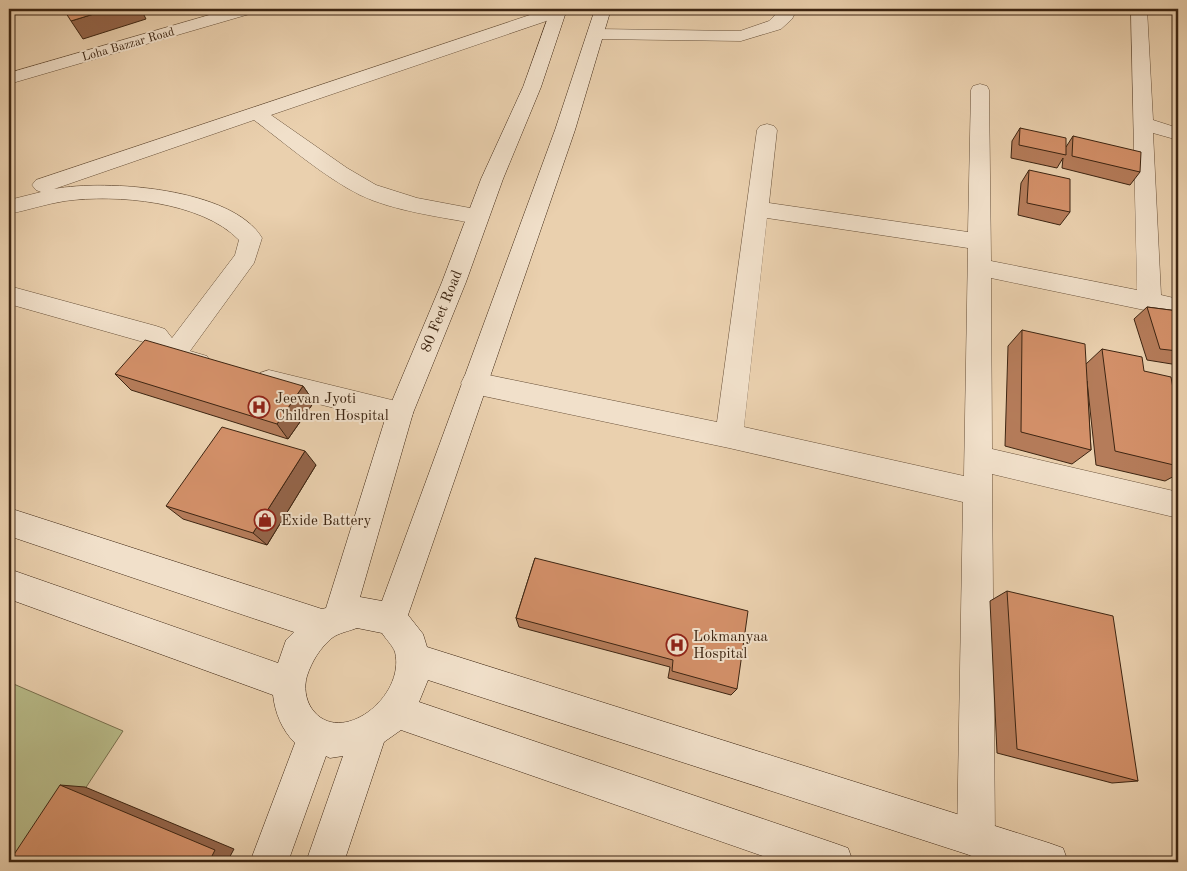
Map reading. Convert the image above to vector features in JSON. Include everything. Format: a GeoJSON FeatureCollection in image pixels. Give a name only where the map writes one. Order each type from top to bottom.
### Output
{"type":"FeatureCollection","features":[{"type":"Feature","properties":{"kind":"street","name":"Loha Bazzar Road"},"geometry":{"type":"LineString","coordinates":[[9,79],[247,9]]}},
{"type":"Feature","properties":{"kind":"street"},"geometry":{"type":"LineString","coordinates":[[391,620],[565,130],[603,9]]}},
{"type":"Feature","properties":{"kind":"street"},"geometry":{"type":"LineString","coordinates":[[596,34],[741,36],[775,25],[786,15],[789,9]]}},
{"type":"Feature","properties":{"kind":"street"},"geometry":{"type":"LineString","coordinates":[[1139,9],[1149,302]]}},
{"type":"Feature","properties":{"kind":"street"},"geometry":{"type":"LineString","coordinates":[[9,197],[558,10]]}},
{"type":"Feature","properties":{"kind":"street","name":"80 Feet Road"},"geometry":{"type":"LineString","coordinates":[[330,622],[400,413],[478,216],[532,87],[558,10]]}},
{"type":"Feature","properties":{"kind":"street"},"geometry":{"type":"LineString","coordinates":[[976,839],[980,90]]}},
{"type":"Feature","properties":{"kind":"street"},"geometry":{"type":"LineString","coordinates":[[256,113],[340,173],[368,190],[415,205],[478,216]]}},
{"type":"Feature","properties":{"kind":"street"},"geometry":{"type":"LineString","coordinates":[[1142,123],[1178,134]]}},
{"type":"Feature","properties":{"kind":"street"},"geometry":{"type":"LineString","coordinates":[[729,436],[767,130]]}},
{"type":"Feature","properties":{"kind":"street"},"geometry":{"type":"LineString","coordinates":[[9,207],[71,193],[116,191],[194,206],[228,219],[251,238],[246,257],[172,357]]}},
{"type":"Feature","properties":{"kind":"street"},"geometry":{"type":"LineString","coordinates":[[758,208],[979,255],[1149,302],[1178,308]]}},
{"type":"Feature","properties":{"kind":"street"},"geometry":{"type":"LineString","coordinates":[[9,295],[156,336],[172,357],[220,369]]}},
{"type":"Feature","properties":{"kind":"street"},"geometry":{"type":"LineString","coordinates":[[248,376],[400,413]]}},
{"type":"Feature","properties":{"kind":"street"},"geometry":{"type":"LineString","coordinates":[[474,384],[729,436],[977,492]]}},
{"type":"Feature","properties":{"kind":"street"},"geometry":{"type":"LineString","coordinates":[[978,458],[1178,505]]}},
{"type":"Feature","properties":{"kind":"street"},"geometry":{"type":"LineString","coordinates":[[9,522],[330,622]]}},
{"type":"Feature","properties":{"kind":"street"},"geometry":{"type":"LineString","coordinates":[[9,584],[288,684]]}},
{"type":"Feature","properties":{"kind":"street"},"geometry":{"type":"LineString","coordinates":[[325,862],[383,721],[412,679],[411,646],[391,620],[357,612],[330,622],[298,652],[288,684],[292,710],[306,730],[330,740],[358,737],[383,721],[834,862]]}},
{"type":"Feature","properties":{"kind":"street"},"geometry":{"type":"LineString","coordinates":[[411,658],[1049,862]]}},
{"type":"Feature","properties":{"kind":"street"},"geometry":{"type":"LineString","coordinates":[[269,862],[316,734]]}},
{"type":"Feature","properties":{"kind":"green space"},"geometry":{"type":"Polygon","coordinates":[[[9,682],[123,731],[37,862],[9,862],[9,682]]]}},
{"type":"Feature","properties":{"kind":"building"},"geometry":{"type":"Polygon","coordinates":[[[110,9],[71,21],[64,10],[110,9]]]}},
{"type":"Feature","properties":{"kind":"building"},"geometry":{"type":"Polygon","coordinates":[[[1020,128],[1066,138],[1066,155],[1019,145],[1020,128]]]}},
{"type":"Feature","properties":{"kind":"building"},"geometry":{"type":"Polygon","coordinates":[[[1073,136],[1141,152],[1140,172],[1072,156],[1073,136]]]}},
{"type":"Feature","properties":{"kind":"building"},"geometry":{"type":"Polygon","coordinates":[[[1029,170],[1070,179],[1070,212],[1027,203],[1029,170]]]}},
{"type":"Feature","properties":{"kind":"building"},"geometry":{"type":"Polygon","coordinates":[[[1147,307],[1178,311],[1178,351],[1160,349],[1147,307]]]}},
{"type":"Feature","properties":{"kind":"building"},"geometry":{"type":"Polygon","coordinates":[[[1022,330],[1085,344],[1091,450],[1021,432],[1022,330]]]}},
{"type":"Feature","properties":{"kind":"building"},"geometry":{"type":"Polygon","coordinates":[[[145,340],[303,386],[277,424],[115,374],[145,340]]]}},
{"type":"Feature","properties":{"kind":"building"},"geometry":{"type":"Polygon","coordinates":[[[1102,349],[1142,357],[1144,371],[1171,377],[1178,416],[1178,466],[1115,451],[1102,349]]]}},
{"type":"Feature","properties":{"kind":"building"},"geometry":{"type":"Polygon","coordinates":[[[222,427],[305,451],[253,533],[166,506],[222,427]]]}},
{"type":"Feature","properties":{"kind":"building"},"geometry":{"type":"Polygon","coordinates":[[[535,558],[748,611],[737,689],[672,671],[673,660],[516,618],[535,558]]]}},
{"type":"Feature","properties":{"kind":"building"},"geometry":{"type":"Polygon","coordinates":[[[1007,591],[1113,616],[1138,781],[1017,749],[1007,591]]]}},
{"type":"Feature","properties":{"kind":"building"},"geometry":{"type":"Polygon","coordinates":[[[60,785],[215,850],[209,862],[9,862],[60,785]]]}},
{"type":"Feature","properties":{"kind":"place","name":"Jeevan Jyoti Children Hospital"},"geometry":{"type":"Point","coordinates":[259,407]}},
{"type":"Feature","properties":{"kind":"place","name":"Exide Battery"},"geometry":{"type":"Point","coordinates":[265,520]}},
{"type":"Feature","properties":{"kind":"place","name":"Lokmanyaa Hospital"},"geometry":{"type":"Point","coordinates":[677,645]}}]}
